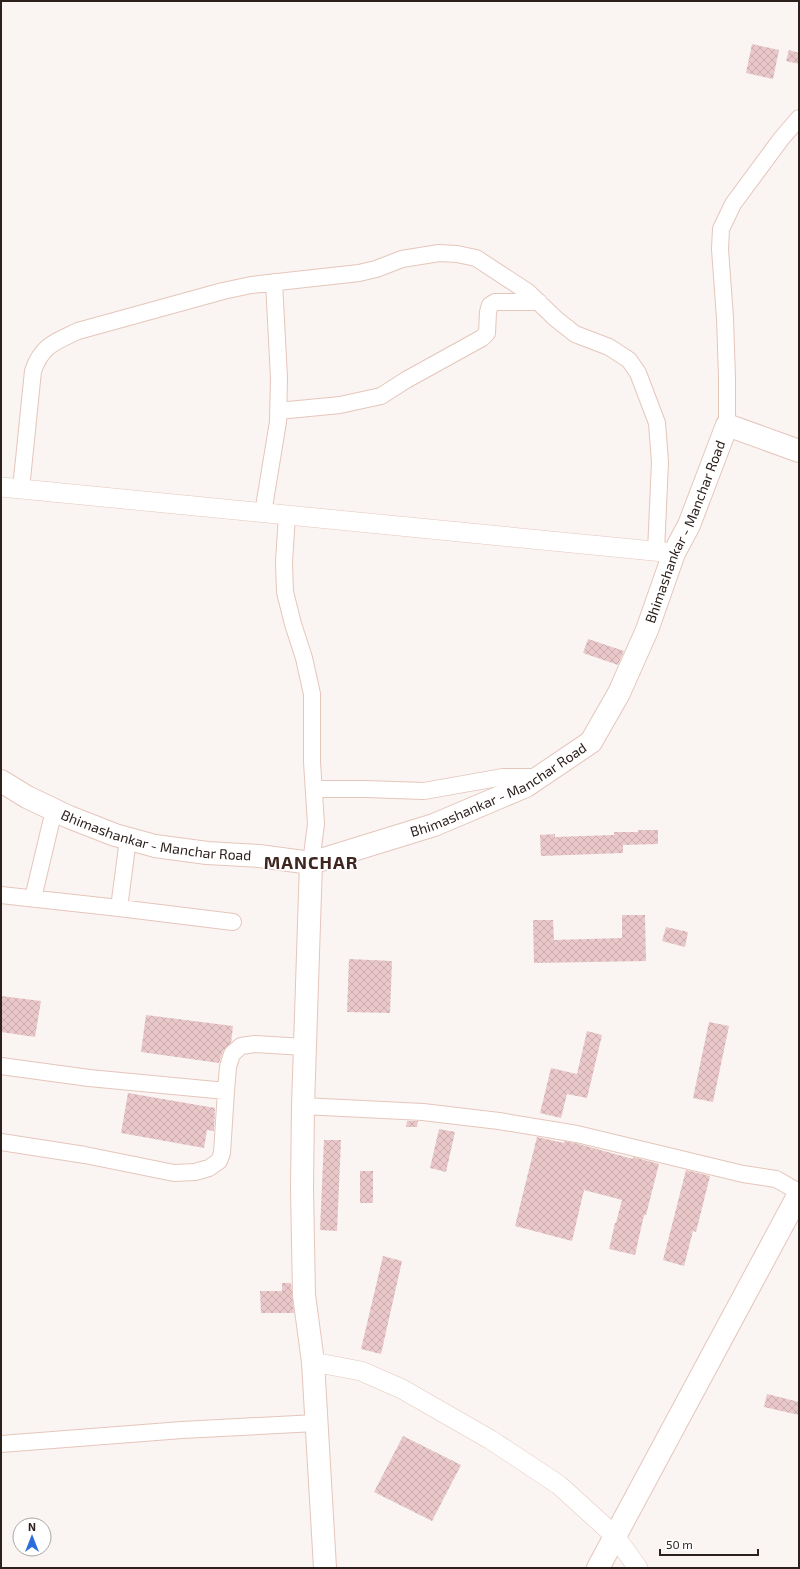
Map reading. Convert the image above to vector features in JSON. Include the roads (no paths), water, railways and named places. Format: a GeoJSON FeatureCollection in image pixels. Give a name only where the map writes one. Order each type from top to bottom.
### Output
{"type":"FeatureCollection","features":[{"type":"Feature","properties":{"kind":"main road","name":"Bhimashankar - Manchar Road"},"geometry":{"type":"LineString","coordinates":[[1,781],[27,797],[69,817],[128,839],[155,846],[207,853],[259,856],[311,863],[434,825],[526,786],[592,742],[619,693],[647,630],[665,552],[689,525],[727,425],[799,451]]}},
{"type":"Feature","properties":{"kind":"main road"},"geometry":{"type":"LineString","coordinates":[[311,863],[303,1106],[304,1295],[313,1362],[325,1568]]}},
{"type":"Feature","properties":{"kind":"main road"},"geometry":{"type":"LineString","coordinates":[[598,1568],[799,1193]]}},
{"type":"Feature","properties":{"kind":"street"},"geometry":{"type":"LineString","coordinates":[[727,425],[726,340],[720,248],[721,229],[733,204],[781,139],[799,118]]}},
{"type":"Feature","properties":{"kind":"street"},"geometry":{"type":"LineString","coordinates":[[1,487],[21,489],[263,513],[665,552],[657,424],[638,372],[629,360],[609,347],[575,334],[556,319],[528,292],[476,258],[457,254],[439,253],[423,255],[402,259],[376,269],[251,285],[223,291],[78,331],[58,340],[46,348],[38,358],[33,370],[21,489]]}},
{"type":"Feature","properties":{"kind":"street"},"geometry":{"type":"LineString","coordinates":[[263,513],[278,422],[279,378],[274,282]]}},
{"type":"Feature","properties":{"kind":"street"},"geometry":{"type":"LineString","coordinates":[[278,411],[340,404],[381,396],[406,380],[482,338],[487,333],[490,305],[495,302],[539,302]]}},
{"type":"Feature","properties":{"kind":"street"},"geometry":{"type":"LineString","coordinates":[[287,515],[284,562],[285,592],[304,658],[312,694],[312,762],[316,824],[311,863]]}},
{"type":"Feature","properties":{"kind":"street"},"geometry":{"type":"LineString","coordinates":[[314,789],[424,791],[503,777],[541,777]]}},
{"type":"Feature","properties":{"kind":"street"},"geometry":{"type":"LineString","coordinates":[[33,898],[54,810]]}},
{"type":"Feature","properties":{"kind":"street"},"geometry":{"type":"LineString","coordinates":[[119,908],[128,839]]}},
{"type":"Feature","properties":{"kind":"street"},"geometry":{"type":"LineString","coordinates":[[1,895],[233,922]]}},
{"type":"Feature","properties":{"kind":"street"},"geometry":{"type":"LineString","coordinates":[[1,1142],[85,1155],[174,1173],[195,1172],[209,1168],[219,1161],[222,1153],[228,1068],[232,1054],[241,1046],[255,1044],[305,1047]]}},
{"type":"Feature","properties":{"kind":"street"},"geometry":{"type":"LineString","coordinates":[[1,1066],[89,1078],[226,1091]]}},
{"type":"Feature","properties":{"kind":"street"},"geometry":{"type":"LineString","coordinates":[[303,1106],[423,1112],[507,1122],[577,1134],[743,1174],[776,1180],[799,1193]]}},
{"type":"Feature","properties":{"kind":"street"},"geometry":{"type":"LineString","coordinates":[[313,1362],[361,1371],[402,1389],[491,1440],[559,1485],[615,1536],[638,1568]]}},
{"type":"Feature","properties":{"kind":"street"},"geometry":{"type":"LineString","coordinates":[[1,1444],[182,1430],[316,1423]]}},
{"type":"Feature","properties":{"kind":"district","name":"MANCHAR"},"geometry":{"type":"Point","coordinates":[311,863]}}]}
